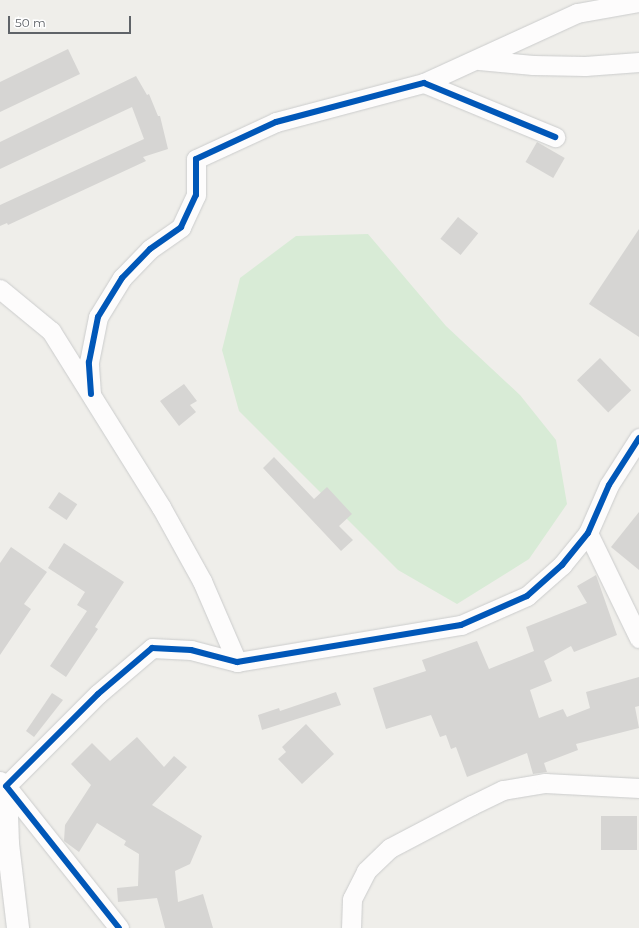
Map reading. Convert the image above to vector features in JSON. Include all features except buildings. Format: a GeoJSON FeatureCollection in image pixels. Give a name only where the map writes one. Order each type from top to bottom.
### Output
{"type":"FeatureCollection","features":[{"type":"Feature","properties":{"kind":"main road"},"geometry":{"type":"LineString","coordinates":[[3,784],[8,844],[18,928]]}},
{"type":"Feature","properties":{"kind":"street"},"geometry":{"type":"LineString","coordinates":[[91,394],[89,362],[98,317],[122,278],[150,249],[181,227],[196,195],[196,159],[276,122],[424,82],[477,60],[577,13],[639,2]]}},
{"type":"Feature","properties":{"kind":"street"},"geometry":{"type":"LineString","coordinates":[[477,60],[532,65],[585,66],[639,62]]}},
{"type":"Feature","properties":{"kind":"street"},"geometry":{"type":"LineString","coordinates":[[424,82],[554,137]]}},
{"type":"Feature","properties":{"kind":"street"},"geometry":{"type":"LineString","coordinates":[[0,289],[51,331],[161,507],[202,581],[237,662]]}},
{"type":"Feature","properties":{"kind":"street"},"geometry":{"type":"LineString","coordinates":[[119,928],[3,784],[98,694],[152,648],[191,650],[237,662],[461,626],[527,596],[562,565],[588,533],[609,485],[639,438]]}},
{"type":"Feature","properties":{"kind":"street"},"geometry":{"type":"LineString","coordinates":[[588,533],[639,638]]}},
{"type":"Feature","properties":{"kind":"street"},"geometry":{"type":"LineString","coordinates":[[351,928],[352,899],[366,871],[390,848],[472,804],[503,790],[545,783],[639,788]]}},
{"type":"Feature","properties":{"kind":"green space"},"geometry":{"type":"Polygon","coordinates":[[[368,234],[446,326],[520,395],[556,440],[567,504],[529,559],[457,604],[398,570],[239,411],[222,350],[240,278],[296,236],[368,234]]]}},
{"type":"Feature","properties":{"kind":"cycle path"},"geometry":{"type":"LineString","coordinates":[[91,394],[89,362],[98,317],[122,278],[150,249],[181,227],[196,195],[196,159],[276,122],[424,83],[555,137]]}},
{"type":"Feature","properties":{"kind":"cycle path"},"geometry":{"type":"LineString","coordinates":[[119,928],[6,786],[98,694],[152,648],[191,650],[237,662],[461,625],[527,596],[562,565],[588,533],[609,485],[639,438]]}}]}
